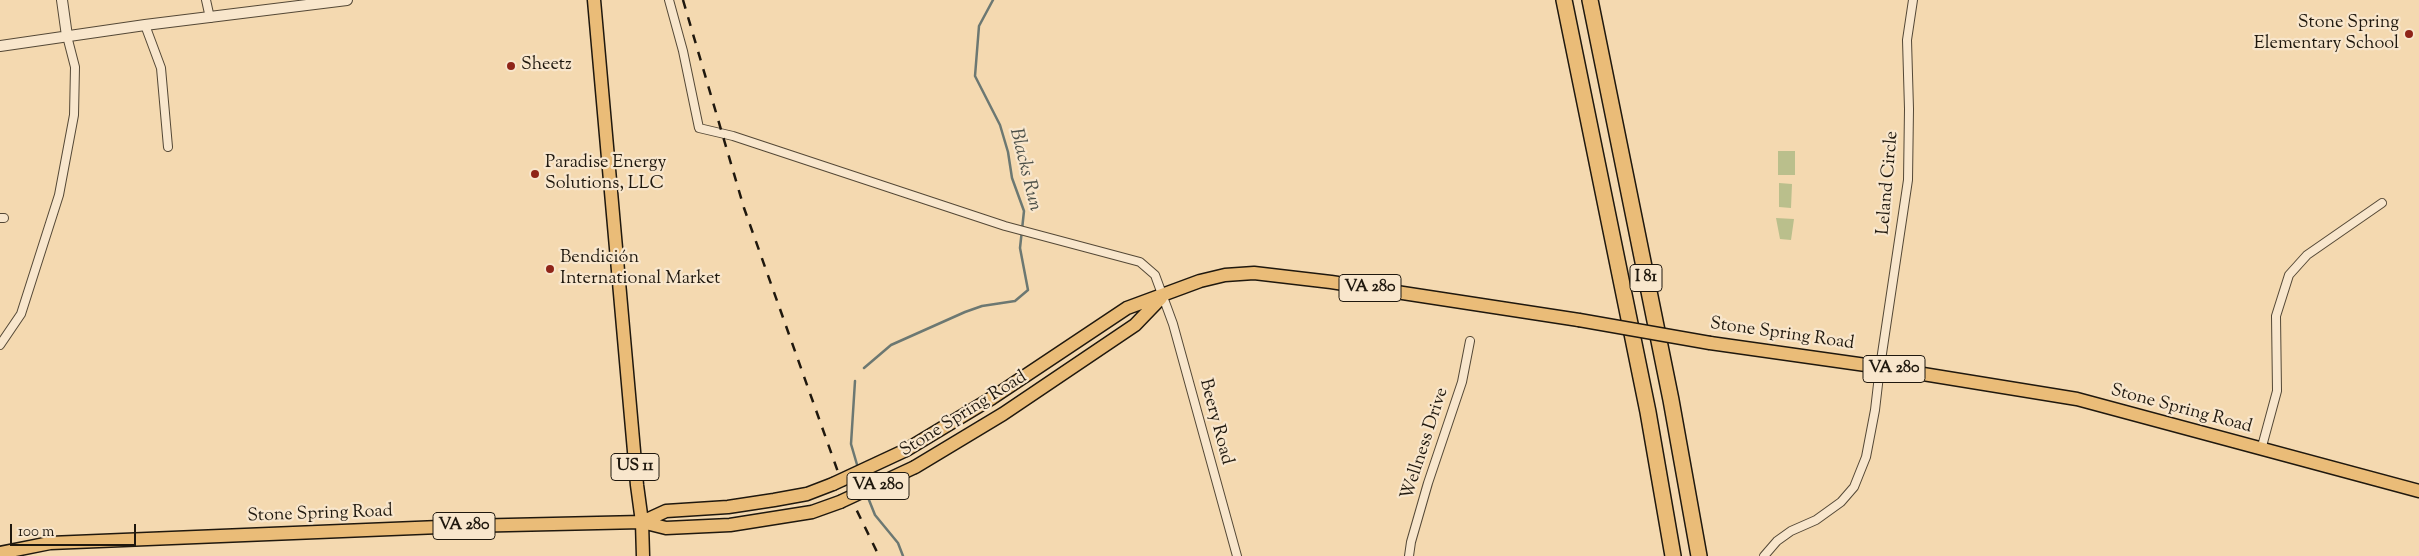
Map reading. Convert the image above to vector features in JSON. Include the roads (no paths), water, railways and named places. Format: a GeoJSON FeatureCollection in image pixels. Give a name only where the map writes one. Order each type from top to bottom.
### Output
{"type":"FeatureCollection","features":[{"type":"Feature","properties":{"kind":"highway","name":"I 81"},"geometry":{"type":"LineString","coordinates":[[1564,0],[1648,412],[1673,556]]}},
{"type":"Feature","properties":{"kind":"highway","name":"I 81"},"geometry":{"type":"LineString","coordinates":[[1590,0],[1672,400],[1699,556]]}},
{"type":"Feature","properties":{"kind":"main road","name":"US 11"},"geometry":{"type":"LineString","coordinates":[[594,0],[636,477],[642,522],[643,556]]}},
{"type":"Feature","properties":{"kind":"main road","name":"Stone Spring Road"},"geometry":{"type":"LineString","coordinates":[[642,522],[666,511],[774,500],[807,494],[833,484],[906,450],[992,398],[1127,308],[1200,281],[1225,275],[1254,274],[1331,282],[1579,320],[1710,343],[1880,367],[2077,399],[2419,491]]}},
{"type":"Feature","properties":{"kind":"main road","name":"Stone Spring Road"},"geometry":{"type":"LineString","coordinates":[[0,553],[50,542],[642,522],[666,528],[730,526],[812,512],[840,502],[915,467],[1002,414],[1135,325],[1163,296]]}},
{"type":"Feature","properties":{"kind":"street"},"geometry":{"type":"LineString","coordinates":[[0,345],[22,314],[59,195],[74,115],[75,67],[67,36],[62,0]]}},
{"type":"Feature","properties":{"kind":"street"},"geometry":{"type":"LineString","coordinates":[[206,0],[210,18]]}},
{"type":"Feature","properties":{"kind":"street"},"geometry":{"type":"LineString","coordinates":[[0,46],[145,24],[210,18],[347,0]]}},
{"type":"Feature","properties":{"kind":"street"},"geometry":{"type":"LineString","coordinates":[[669,0],[683,51],[700,128],[733,136],[1033,235],[1140,262],[1155,275],[1163,296]]}},
{"type":"Feature","properties":{"kind":"street","name":"Leland Circle"},"geometry":{"type":"LineString","coordinates":[[1764,556],[1777,541],[1791,531],[1832,510],[1854,487],[1866,457],[1875,410],[1908,180],[1909,109],[1907,40],[1913,0]]}},
{"type":"Feature","properties":{"kind":"street"},"geometry":{"type":"LineString","coordinates":[[145,24],[161,68],[168,147]]}},
{"type":"Feature","properties":{"kind":"street"},"geometry":{"type":"LineString","coordinates":[[2261,450],[2277,390],[2276,316],[2290,275],[2307,255],[2382,203]]}},
{"type":"Feature","properties":{"kind":"street","name":"Beery Road"},"geometry":{"type":"LineString","coordinates":[[1163,296],[1237,556]]}},
{"type":"Feature","properties":{"kind":"street","name":"Wellness Drive"},"geometry":{"type":"LineString","coordinates":[[1410,556],[1411,542],[1428,483],[1462,382],[1470,341]]}},
{"type":"Feature","properties":{"kind":"waterway","name":"Blacks Run"},"geometry":{"type":"LineString","coordinates":[[864,368],[891,345],[965,312],[982,306],[1015,301],[1028,290],[1020,248],[1024,211],[1012,178],[1008,152],[1000,125],[975,76],[979,26],[993,0]]}},
{"type":"Feature","properties":{"kind":"waterway","name":"Blacks Run"},"geometry":{"type":"LineString","coordinates":[[855,381],[851,444],[858,468]]}},
{"type":"Feature","properties":{"kind":"waterway","name":"Blacks Run"},"geometry":{"type":"LineString","coordinates":[[861,476],[864,487]]}},
{"type":"Feature","properties":{"kind":"waterway","name":"Blacks Run"},"geometry":{"type":"LineString","coordinates":[[867,495],[875,515],[898,543],[903,556]]}},
{"type":"Feature","properties":{"kind":"railway"},"geometry":{"type":"LineString","coordinates":[[683,0],[744,208],[838,472],[879,556]]}},
{"type":"Feature","properties":{"kind":"place","name":"Stone Spring Elementary School"},"geometry":{"type":"Point","coordinates":[2409,34]}},
{"type":"Feature","properties":{"kind":"place","name":"Sheetz"},"geometry":{"type":"Point","coordinates":[511,66]}},
{"type":"Feature","properties":{"kind":"place","name":"Paradise Energy Solutions, LLC"},"geometry":{"type":"Point","coordinates":[535,174]}},
{"type":"Feature","properties":{"kind":"place","name":"Bendición International Market"},"geometry":{"type":"Point","coordinates":[550,269]}}]}
